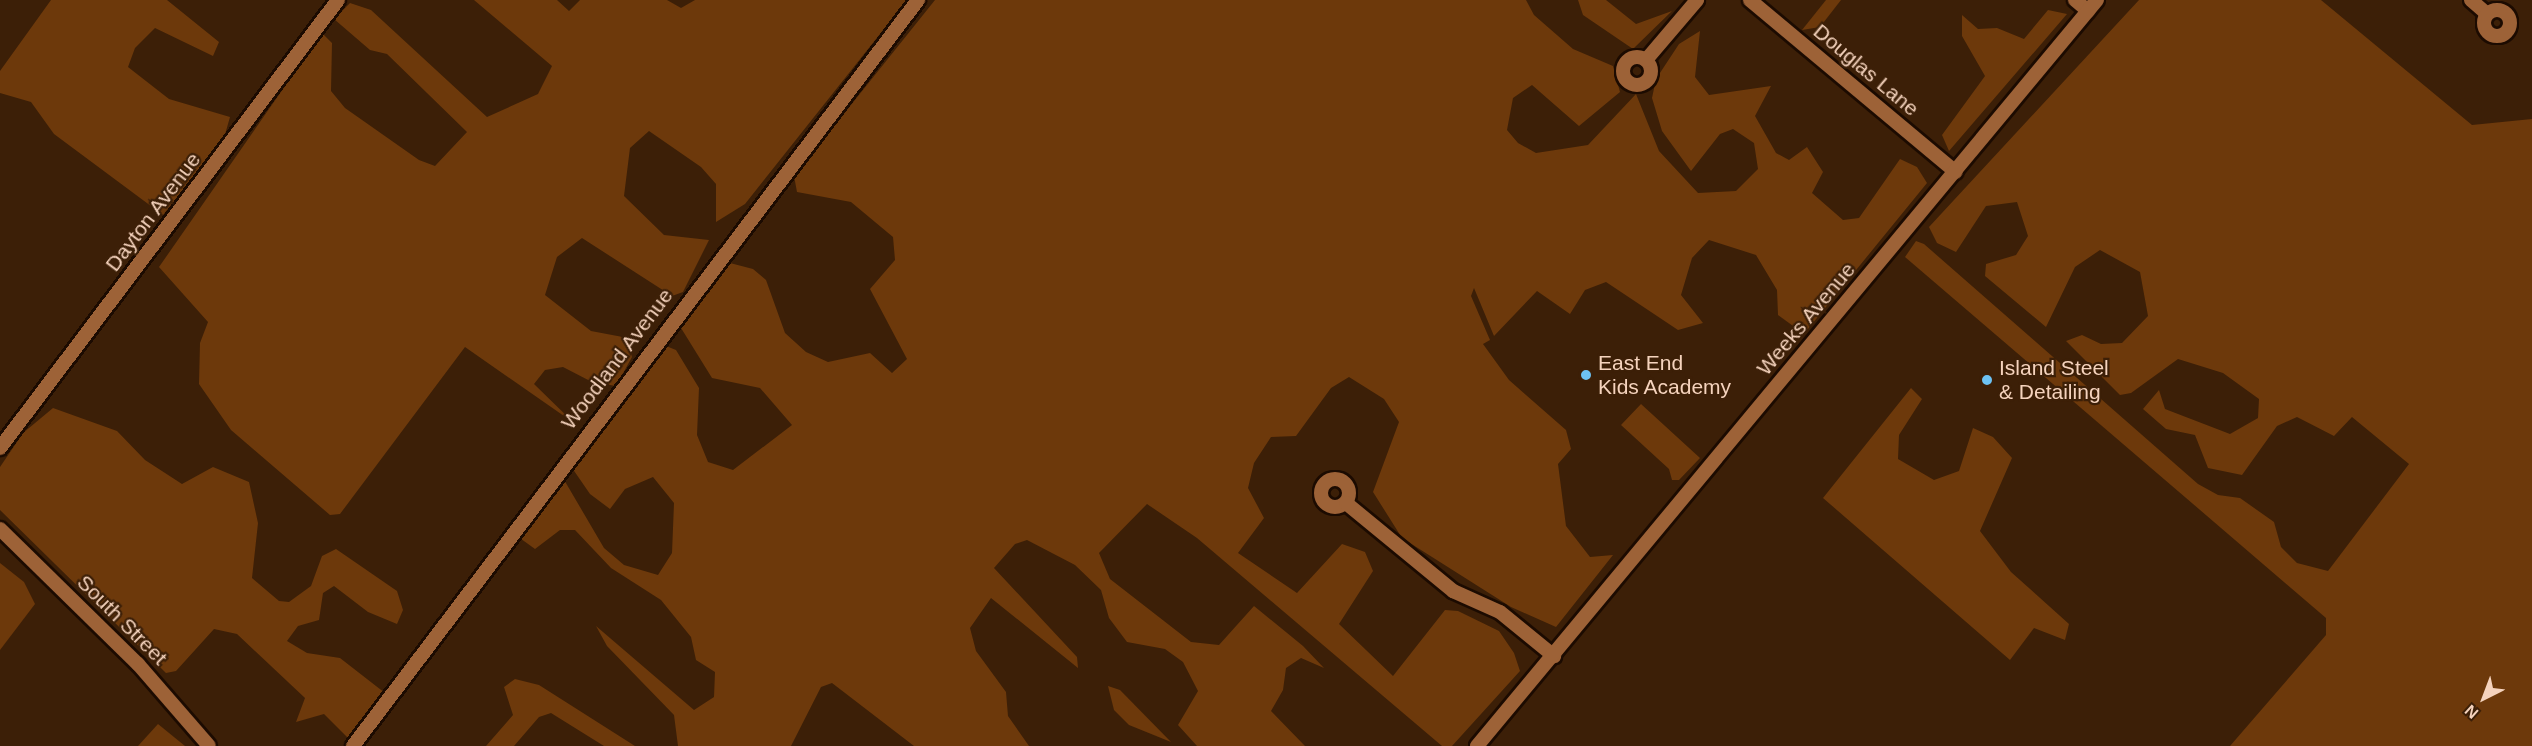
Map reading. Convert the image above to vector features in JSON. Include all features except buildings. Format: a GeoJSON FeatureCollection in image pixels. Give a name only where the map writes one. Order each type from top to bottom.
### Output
{"type":"FeatureCollection","features":[{"type":"Feature","properties":{"kind":"street","name":"Dayton Avenue"},"geometry":{"type":"LineString","coordinates":[[0,448],[338,0]]}},
{"type":"Feature","properties":{"kind":"street","name":"Woodland Avenue"},"geometry":{"type":"LineString","coordinates":[[353,746],[918,0]]}},
{"type":"Feature","properties":{"kind":"street"},"geometry":{"type":"LineString","coordinates":[[1646,60],[1697,0]]}},
{"type":"Feature","properties":{"kind":"street","name":"Douglas Lane"},"geometry":{"type":"LineString","coordinates":[[1750,0],[1956,172]]}},
{"type":"Feature","properties":{"kind":"street"},"geometry":{"type":"LineString","coordinates":[[2075,0],[2092,5]]}},
{"type":"Feature","properties":{"kind":"street"},"geometry":{"type":"LineString","coordinates":[[2471,0],[2487,14]]}},
{"type":"Feature","properties":{"kind":"street","name":"Weeks Avenue"},"geometry":{"type":"LineString","coordinates":[[1477,746],[1956,172],[2092,5]]}},
{"type":"Feature","properties":{"kind":"street"},"geometry":{"type":"LineString","coordinates":[[1346,502],[1453,591],[1500,612],[1554,656]]}},
{"type":"Feature","properties":{"kind":"street","name":"South Street"},"geometry":{"type":"LineString","coordinates":[[0,529],[138,664],[209,746]]}},
{"type":"Feature","properties":{"kind":"shaded area"},"geometry":{"type":"Polygon","coordinates":[[[51,0],[167,0],[219,42],[213,56],[155,28],[135,48],[128,67],[169,99],[230,117],[224,138],[163,215],[54,134],[31,102],[0,93],[0,71],[51,0]]]}},
{"type":"Feature","properties":{"kind":"shaded area"},"geometry":{"type":"Polygon","coordinates":[[[474,0],[557,0],[569,11],[580,0],[667,0],[681,8],[695,0],[907,0],[745,204],[716,222],[716,184],[701,167],[649,131],[630,148],[624,196],[664,235],[709,240],[683,292],[672,296],[582,238],[557,257],[545,295],[591,331],[628,338],[632,357],[616,386],[592,382],[563,367],[545,370],[534,384],[574,423],[465,347],[340,514],[330,515],[231,430],[199,384],[200,343],[208,322],[159,267],[322,33],[332,43],[331,91],[345,108],[419,160],[435,166],[467,132],[387,54],[370,50],[334,19],[350,3],[371,10],[487,117],[538,94],[552,66],[474,0]]]}},
{"type":"Feature","properties":{"kind":"shaded area"},"geometry":{"type":"Polygon","coordinates":[[[935,0],[1526,0],[1534,15],[1573,49],[1613,66],[1620,92],[1579,126],[1532,85],[1513,98],[1507,130],[1518,143],[1536,153],[1588,145],[1636,94],[1659,151],[1698,193],[1736,191],[1758,169],[1754,143],[1733,129],[1720,134],[1691,171],[1662,131],[1652,98],[1656,79],[1679,44],[1700,31],[1695,77],[1709,95],[1771,86],[1755,116],[1776,153],[1789,160],[1807,147],[1823,172],[1812,193],[1843,220],[1859,218],[1900,159],[1917,167],[1927,183],[1808,329],[1800,331],[1778,315],[1777,290],[1756,255],[1709,240],[1692,258],[1681,295],[1703,323],[1678,330],[1606,282],[1585,290],[1570,314],[1537,291],[1494,336],[1474,288],[1471,296],[1490,340],[1483,344],[1509,380],[1566,430],[1571,449],[1558,464],[1566,526],[1590,557],[1613,555],[1556,627],[1511,607],[1402,538],[1373,492],[1399,422],[1384,399],[1349,377],[1331,388],[1296,436],[1271,437],[1254,463],[1248,488],[1264,518],[1238,553],[1297,593],[1342,544],[1365,552],[1373,571],[1339,624],[1393,676],[1445,610],[1458,611],[1499,631],[1514,653],[1520,671],[1452,746],[1442,746],[1197,538],[1147,504],[1099,553],[1110,579],[1191,642],[1219,645],[1254,606],[1303,646],[1324,668],[1301,658],[1286,668],[1283,690],[1271,711],[1305,746],[1197,746],[1178,725],[1198,691],[1183,662],[1165,649],[1127,642],[1109,618],[1101,590],[1075,565],[1027,540],[1015,544],[994,568],[1077,657],[1078,668],[991,598],[970,628],[976,651],[1006,692],[1008,716],[1029,746],[914,746],[832,683],[821,687],[791,746],[678,746],[674,715],[607,646],[596,626],[694,710],[714,697],[715,672],[696,660],[691,637],[661,600],[611,568],[575,530],[560,530],[535,549],[517,536],[563,478],[604,548],[624,565],[658,575],[672,553],[674,503],[653,477],[625,489],[610,509],[590,494],[570,465],[666,346],[676,350],[699,388],[697,435],[708,462],[733,470],[792,425],[760,388],[712,378],[681,328],[730,263],[753,269],[766,280],[785,333],[806,352],[828,362],[870,353],[892,373],[907,359],[870,289],[895,260],[893,237],[851,202],[797,192],[794,176],[935,0]]]}},
{"type":"Feature","properties":{"kind":"shaded area"},"geometry":{"type":"Polygon","coordinates":[[[1578,0],[1606,0],[1636,24],[1672,11],[1633,49],[1583,15],[1578,0]]]}},
{"type":"Feature","properties":{"kind":"shaded area"},"geometry":{"type":"Polygon","coordinates":[[[1826,0],[1841,0],[1820,27],[1802,30],[1826,0]]]}},
{"type":"Feature","properties":{"kind":"shaded area"},"geometry":{"type":"Polygon","coordinates":[[[2139,0],[2321,0],[2472,125],[2532,119],[2532,746],[2230,746],[2326,635],[2326,618],[1905,257],[1916,241],[1924,244],[2198,484],[2218,495],[2240,498],[2274,522],[2281,547],[2297,563],[2328,571],[2409,464],[2352,417],[2334,436],[2297,417],[2277,426],[2242,475],[2208,468],[2195,435],[2166,429],[2143,409],[2159,390],[2165,409],[2230,434],[2258,418],[2259,399],[2223,373],[2178,359],[2131,393],[2120,395],[2066,341],[2082,335],[2101,344],[2122,343],[2148,316],[2140,272],[2100,250],[2075,267],[2046,327],[1985,276],[1986,264],[2016,255],[2028,236],[2017,202],[1986,206],[1956,252],[1937,243],[1929,227],[2139,0]]]}},
{"type":"Feature","properties":{"kind":"shaded area"},"geometry":{"type":"Polygon","coordinates":[[[2048,10],[2067,14],[1949,151],[1942,135],[1985,76],[1962,36],[1962,15],[1978,29],[1997,28],[2024,39],[2048,10]]]}},
{"type":"Feature","properties":{"kind":"shaded area"},"geometry":{"type":"Polygon","coordinates":[[[1911,388],[1922,399],[1899,435],[1898,459],[1934,480],[1959,471],[1973,428],[1993,437],[2012,458],[1980,531],[2011,572],[2069,624],[2065,640],[2034,628],[2010,660],[1823,498],[1911,388]]]}},
{"type":"Feature","properties":{"kind":"shaded area"},"geometry":{"type":"Polygon","coordinates":[[[1641,404],[1700,458],[1679,480],[1672,480],[1669,469],[1621,425],[1641,404]]]}},
{"type":"Feature","properties":{"kind":"shaded area"},"geometry":{"type":"Polygon","coordinates":[[[53,408],[117,431],[145,460],[182,484],[213,467],[249,482],[258,523],[252,578],[279,601],[289,602],[311,586],[322,556],[336,549],[397,591],[403,610],[397,624],[368,612],[334,586],[323,593],[319,620],[298,626],[287,641],[307,653],[340,658],[385,693],[349,739],[324,714],[296,722],[305,698],[237,634],[214,629],[176,671],[166,673],[0,510],[0,467],[23,433],[53,408]]]}},
{"type":"Feature","properties":{"kind":"shaded area"},"geometry":{"type":"Polygon","coordinates":[[[0,563],[24,582],[35,604],[0,650],[0,563]]]}},
{"type":"Feature","properties":{"kind":"shaded area"},"geometry":{"type":"Polygon","coordinates":[[[515,679],[539,685],[635,746],[604,746],[551,713],[539,717],[514,746],[486,746],[513,715],[504,687],[515,679]]]}},
{"type":"Feature","properties":{"kind":"shaded area"},"geometry":{"type":"Polygon","coordinates":[[[1108,686],[1120,690],[1171,742],[1129,725],[1114,710],[1108,686]]]}},
{"type":"Feature","properties":{"kind":"shaded area"},"geometry":{"type":"Polygon","coordinates":[[[158,724],[185,746],[138,746],[158,724]]]}},
{"type":"Feature","properties":{"kind":"place","name":"East End Kids Academy"},"geometry":{"type":"Point","coordinates":[1586,375]}},
{"type":"Feature","properties":{"kind":"place","name":"Island Steel & Detailing"},"geometry":{"type":"Point","coordinates":[1987,380]}}]}
